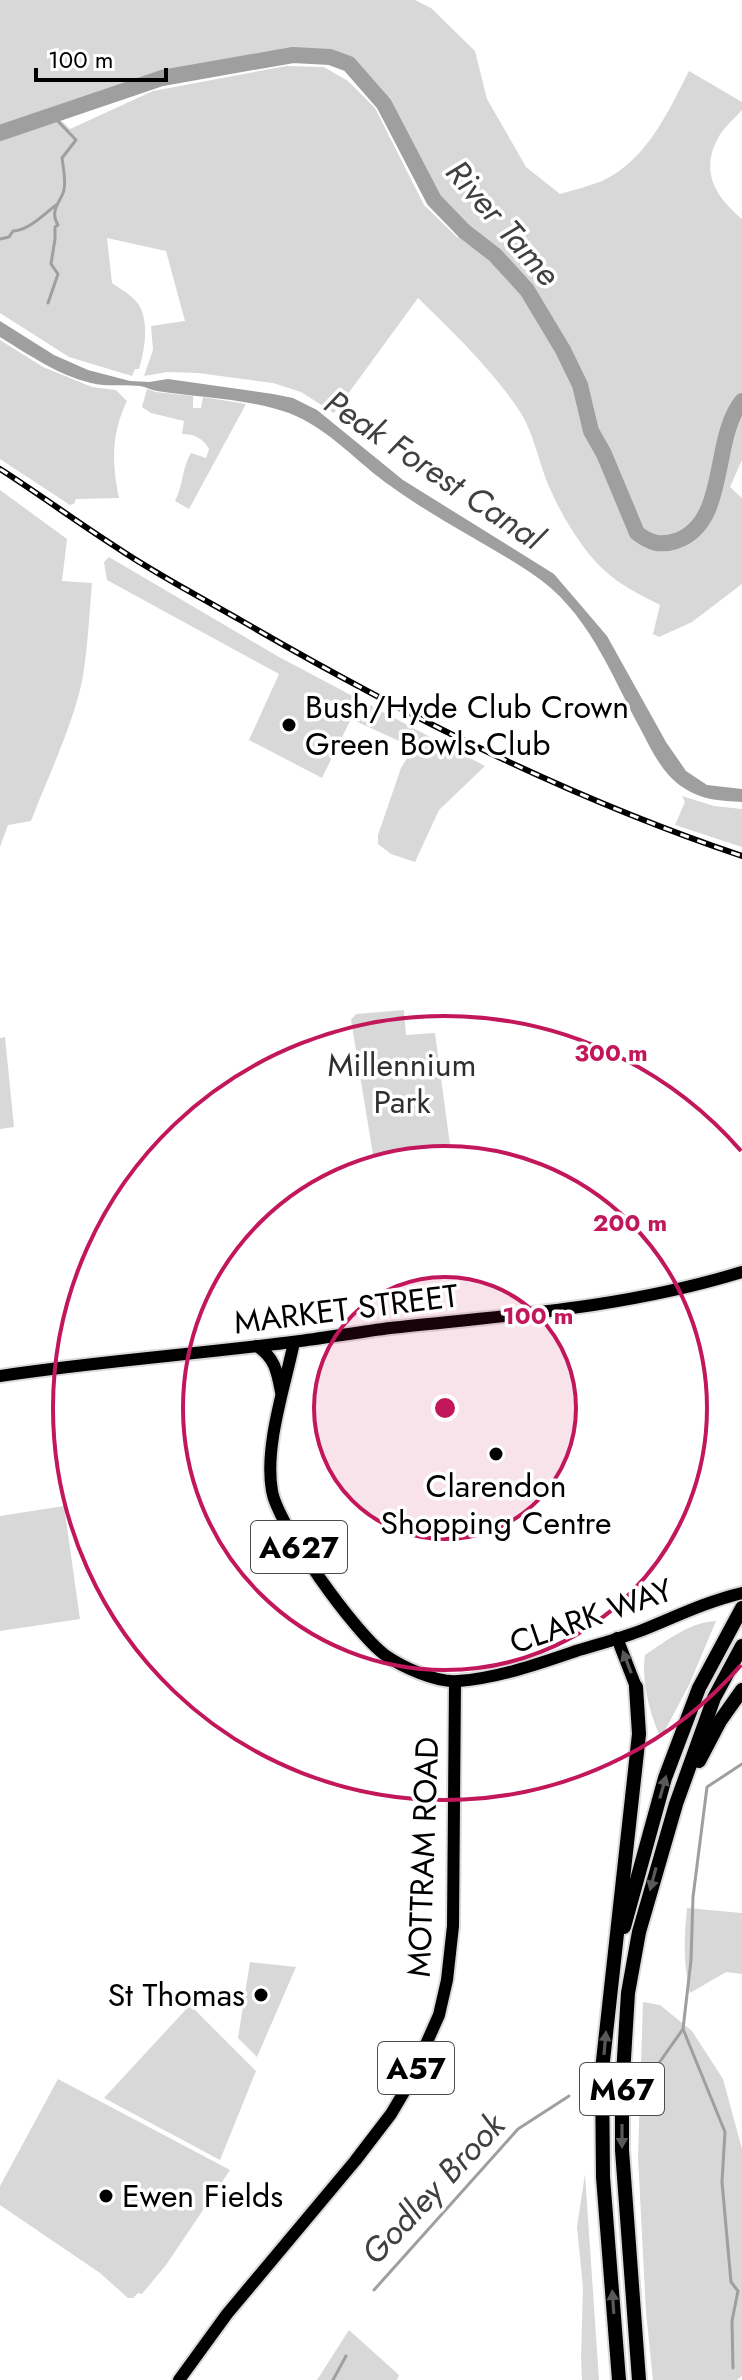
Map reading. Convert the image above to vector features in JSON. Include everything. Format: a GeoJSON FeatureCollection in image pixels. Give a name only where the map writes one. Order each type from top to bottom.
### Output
{"type":"FeatureCollection","features":[{"type":"Feature","properties":{"kind":"highway","name":"M67"},"geometry":{"type":"LineString","coordinates":[[612,1970],[665,1778],[699,1688],[742,1608]]}},
{"type":"Feature","properties":{"kind":"highway","name":"M67"},"geometry":{"type":"LineString","coordinates":[[639,2380],[622,2150],[628,1993],[639,1932],[676,1804],[714,1698],[742,1646]]}},
{"type":"Feature","properties":{"kind":"highway","name":"M67"},"geometry":{"type":"LineString","coordinates":[[619,2380],[603,2177],[602,2070],[639,1734],[636,1687]]}},
{"type":"Feature","properties":{"kind":"highway","name":"M67"},"geometry":{"type":"LineString","coordinates":[[676,1804],[720,1721],[742,1690]]}},
{"type":"Feature","properties":{"kind":"main road","name":"MARKET STREET"},"geometry":{"type":"LineString","coordinates":[[0,1376],[634,1300],[742,1272]]}},
{"type":"Feature","properties":{"kind":"main road","name":"A627"},"geometry":{"type":"LineString","coordinates":[[294,1342],[274,1429],[270,1468],[272,1494],[281,1517],[334,1596],[368,1639],[383,1653],[412,1669],[455,1682]]}},
{"type":"Feature","properties":{"kind":"main road","name":"A627"},"geometry":{"type":"LineString","coordinates":[[257,1346],[267,1352],[276,1364],[282,1399]]}},
{"type":"Feature","properties":{"kind":"main road","name":"CLARK WAY"},"geometry":{"type":"LineString","coordinates":[[455,1682],[493,1676],[617,1638],[742,1593]]}},
{"type":"Feature","properties":{"kind":"main road"},"geometry":{"type":"LineString","coordinates":[[617,1638],[636,1687]]}},
{"type":"Feature","properties":{"kind":"main road","name":"MOTTRAM ROAD"},"geometry":{"type":"LineString","coordinates":[[179,2380],[227,2314],[391,2114],[407,2087],[439,2015],[447,1980],[453,1926],[455,1682]]}},
{"type":"Feature","properties":{"kind":"green space"},"geometry":{"type":"Polygon","coordinates":[[[0,0],[415,0],[431,8],[475,51],[487,99],[526,167],[560,194],[602,181],[632,161],[654,134],[689,71],[742,102],[742,110],[717,140],[710,163],[719,193],[742,219],[742,460],[730,487],[742,498],[742,584],[692,622],[659,637],[653,634],[660,605],[616,580],[588,553],[556,502],[529,428],[517,407],[483,364],[418,298],[334,413],[301,392],[273,383],[198,373],[167,372],[144,376],[153,350],[151,326],[185,321],[166,251],[107,238],[112,283],[134,299],[145,323],[141,361],[139,369],[135,369],[132,376],[69,357],[0,313],[0,133],[54,114],[70,129],[153,91],[286,66],[324,67],[348,81],[375,108],[424,205],[458,238],[462,229],[434,200],[384,104],[356,69],[344,60],[293,55],[162,78],[126,90],[125,84],[0,125],[0,0]]]}},
{"type":"Feature","properties":{"kind":"green space"},"geometry":{"type":"Polygon","coordinates":[[[0,340],[43,367],[92,387],[116,390],[127,401],[118,425],[114,449],[119,498],[76,499],[70,505],[0,459],[0,340]]]}},
{"type":"Feature","properties":{"kind":"green space"},"geometry":{"type":"Polygon","coordinates":[[[147,389],[193,396],[193,408],[201,408],[203,397],[246,404],[189,509],[175,501],[186,465],[191,453],[206,458],[209,449],[198,437],[182,434],[184,421],[151,413],[142,407],[147,389]]]}},
{"type":"Feature","properties":{"kind":"green space"},"geometry":{"type":"Polygon","coordinates":[[[0,490],[67,539],[62,581],[92,583],[84,669],[72,716],[31,821],[8,825],[0,847],[0,490]]]}},
{"type":"Feature","properties":{"kind":"green space"},"geometry":{"type":"Polygon","coordinates":[[[109,557],[279,657],[485,766],[439,810],[415,862],[391,854],[378,844],[378,835],[401,768],[412,750],[351,719],[322,778],[249,740],[279,674],[107,580],[104,562],[109,557]]]}},
{"type":"Feature","properties":{"kind":"green space"},"geometry":{"type":"Polygon","coordinates":[[[682,796],[714,806],[742,809],[742,847],[675,825],[685,802],[682,796]]]}},
{"type":"Feature","properties":{"kind":"green space","name":"Millennium Park"},"geometry":{"type":"Polygon","coordinates":[[[404,1010],[406,1035],[435,1033],[450,1145],[373,1155],[351,1020],[356,1014],[404,1010]]]}},
{"type":"Feature","properties":{"kind":"green space"},"geometry":{"type":"Polygon","coordinates":[[[5,1037],[14,1127],[0,1129],[0,1038],[5,1037]]]}},
{"type":"Feature","properties":{"kind":"green space"},"geometry":{"type":"Polygon","coordinates":[[[64,1506],[80,1619],[0,1631],[0,1516],[64,1506]]]}},
{"type":"Feature","properties":{"kind":"green space"},"geometry":{"type":"Polygon","coordinates":[[[716,1621],[689,1685],[661,1738],[647,1698],[645,1655],[688,1629],[716,1621]]]}},
{"type":"Feature","properties":{"kind":"green space"},"geometry":{"type":"Polygon","coordinates":[[[687,1908],[742,1913],[742,1974],[726,1972],[690,1993],[685,1951],[687,1908]]]}},
{"type":"Feature","properties":{"kind":"green space"},"geometry":{"type":"Polygon","coordinates":[[[250,1962],[296,1967],[257,2057],[238,2038],[250,1962]]]}},
{"type":"Feature","properties":{"kind":"green space"},"geometry":{"type":"Polygon","coordinates":[[[643,2002],[660,2005],[692,2031],[723,2079],[742,2149],[742,2376],[737,2380],[653,2380],[646,2312],[638,2157],[643,2002]]]}},
{"type":"Feature","properties":{"kind":"green space"},"geometry":{"type":"Polygon","coordinates":[[[190,2005],[256,2071],[220,2160],[104,2098],[190,2005]]]}},
{"type":"Feature","properties":{"kind":"green space","name":"Ewen Fields"},"geometry":{"type":"Polygon","coordinates":[[[58,2079],[230,2170],[166,2265],[142,2294],[138,2293],[133,2298],[128,2298],[100,2273],[0,2205],[0,2186],[58,2079]]]}},
{"type":"Feature","properties":{"kind":"green space"},"geometry":{"type":"Polygon","coordinates":[[[585,2174],[599,2380],[582,2380],[583,2288],[577,2227],[585,2174]]]}},
{"type":"Feature","properties":{"kind":"green space"},"geometry":{"type":"Polygon","coordinates":[[[349,2330],[399,2375],[397,2380],[317,2380],[349,2330]]]}},
{"type":"Feature","properties":{"kind":"shaded area"},"geometry":{"type":"Polygon","coordinates":[[[0,321],[54,355],[88,370],[130,381],[168,379],[273,394],[293,398],[317,410],[403,480],[554,574],[607,636],[666,742],[686,771],[707,785],[742,789],[742,802],[697,795],[670,776],[654,754],[596,644],[568,605],[551,588],[409,499],[317,428],[289,413],[256,404],[140,386],[97,384],[67,375],[0,337],[0,321]]]}},
{"type":"Feature","properties":{"kind":"waterway","name":"River Tame"},"geometry":{"type":"LineString","coordinates":[[0,133],[162,78],[293,55],[330,57],[349,64],[384,104],[434,200],[464,231],[495,255],[527,290],[580,385],[591,431],[637,533],[651,541],[665,543],[676,541],[693,531],[712,499],[726,436],[732,417],[742,401]]}},
{"type":"Feature","properties":{"kind":"waterway"},"geometry":{"type":"LineString","coordinates":[[48,303],[58,274],[51,264],[55,227],[58,225],[55,212],[65,185],[62,158],[76,140],[52,115]]}},
{"type":"Feature","properties":{"kind":"waterway"},"geometry":{"type":"LineString","coordinates":[[0,239],[30,225],[56,205]]}},
{"type":"Feature","properties":{"kind":"waterway"},"geometry":{"type":"LineString","coordinates":[[733,2368],[732,2321],[738,2291],[731,2282],[722,2182],[725,2132],[683,2029],[691,1960],[693,1897],[707,1787],[742,1764]]}},
{"type":"Feature","properties":{"kind":"waterway","name":"Godley Brook"},"geometry":{"type":"LineString","coordinates":[[647,2080],[683,2029]]}},
{"type":"Feature","properties":{"kind":"waterway","name":"Godley Brook"},"geometry":{"type":"LineString","coordinates":[[374,2290],[518,2129],[569,2096]]}},
{"type":"Feature","properties":{"kind":"waterway","name":"Godley Brook"},"geometry":{"type":"LineString","coordinates":[[333,2380],[346,2356]]}},
{"type":"Feature","properties":{"kind":"railway"},"geometry":{"type":"LineString","coordinates":[[0,469],[162,576],[424,721],[549,780],[677,833],[742,856]]}},
{"type":"Feature","properties":{"kind":"place","name":"Bush/Hyde Club Crown Green Bowls Club"},"geometry":{"type":"Point","coordinates":[289,725]}},
{"type":"Feature","properties":{"kind":"place","name":"Clarendon Shopping Centre"},"geometry":{"type":"Point","coordinates":[496,1454]}},
{"type":"Feature","properties":{"kind":"place","name":"St Thomas"},"geometry":{"type":"Point","coordinates":[261,1995]}},
{"type":"Feature","properties":{"kind":"place","name":"Ewen Fields"},"geometry":{"type":"Point","coordinates":[106,2196]}},
{"type":"Feature","properties":{"kind":"water label","name":"Peak Forest Canal"},"geometry":{"type":"Point","coordinates":[434,470]}}]}
